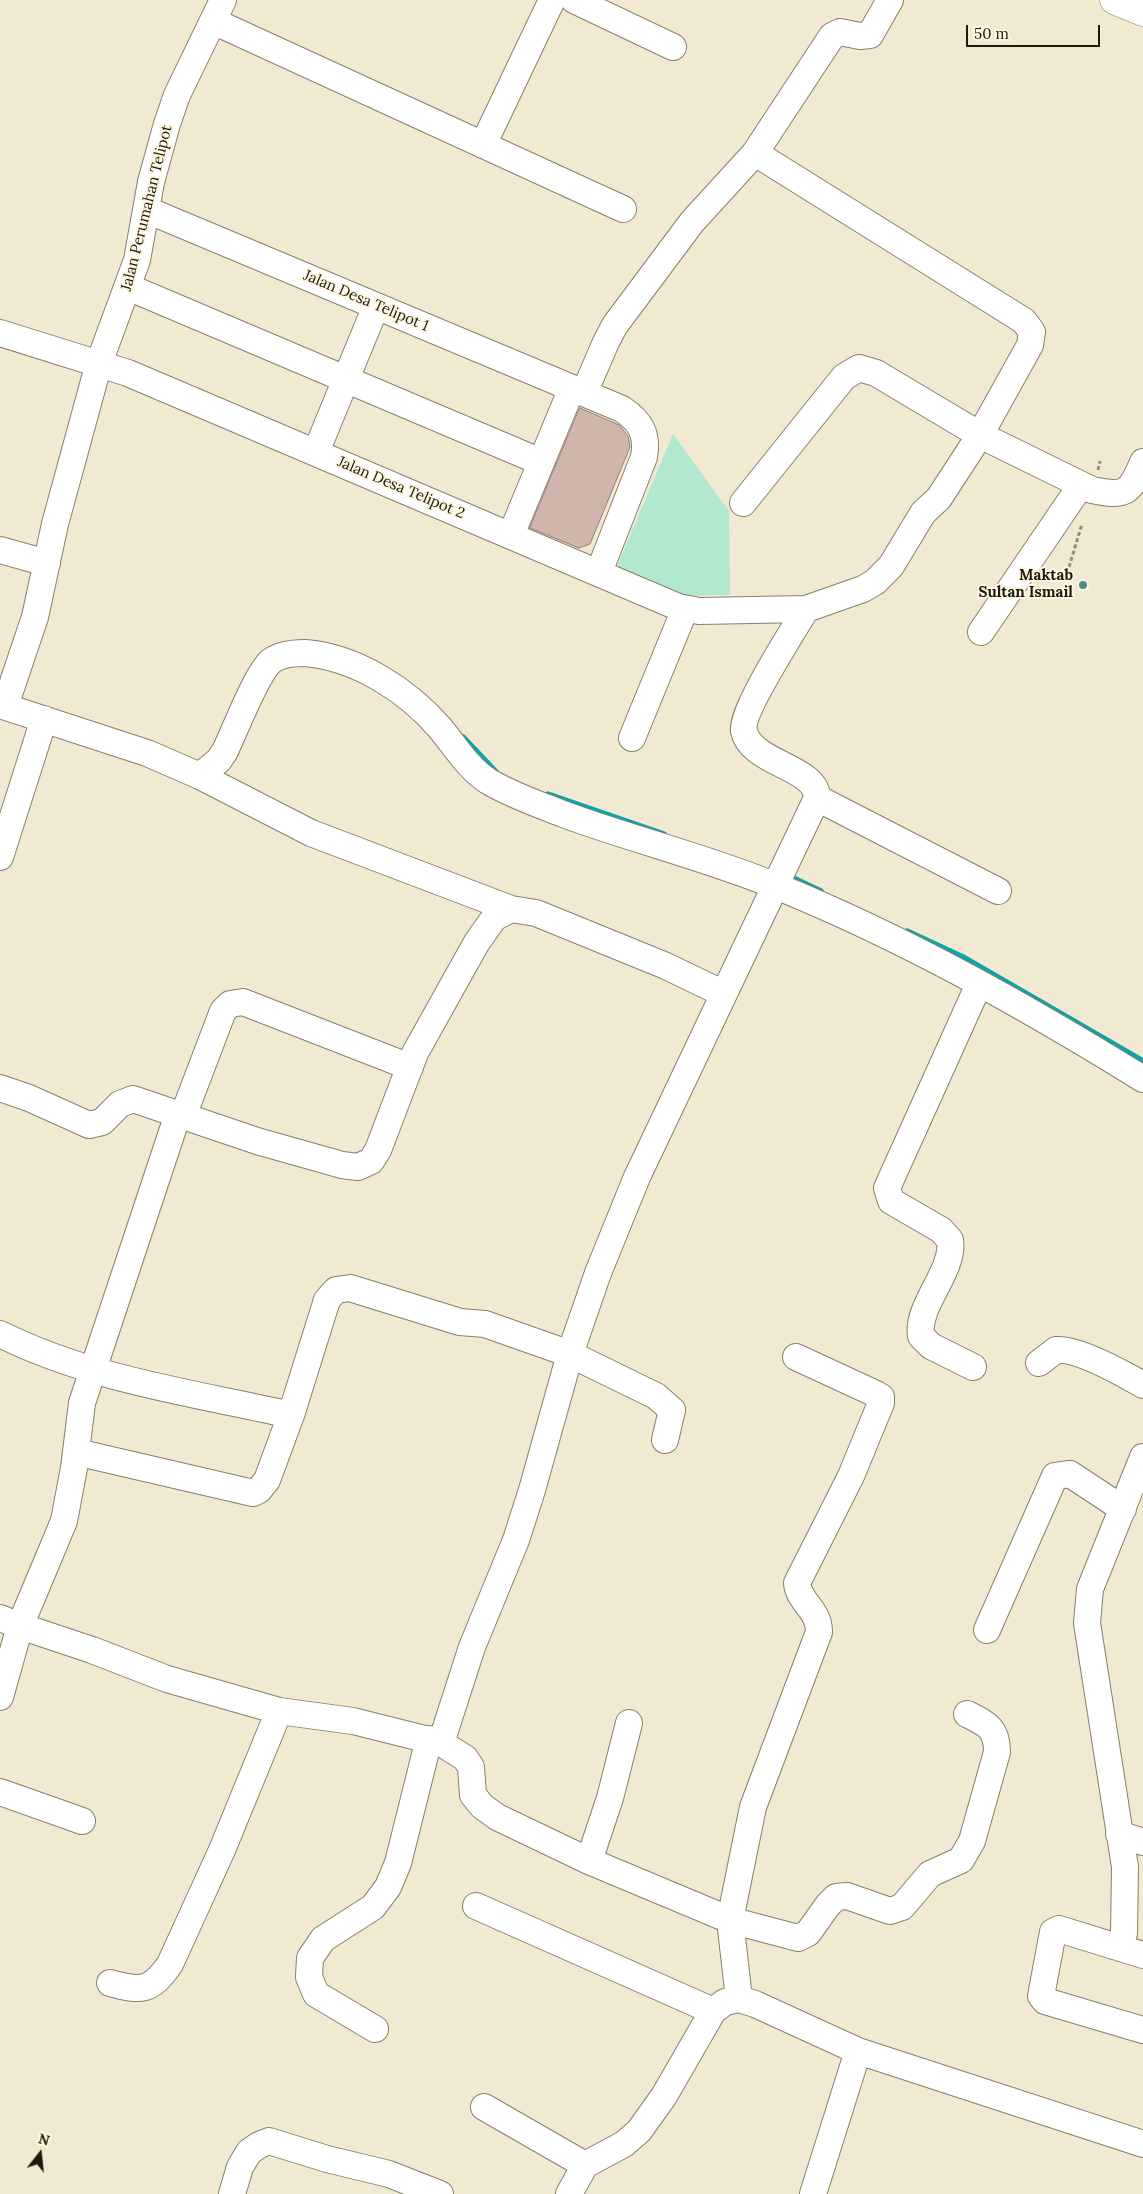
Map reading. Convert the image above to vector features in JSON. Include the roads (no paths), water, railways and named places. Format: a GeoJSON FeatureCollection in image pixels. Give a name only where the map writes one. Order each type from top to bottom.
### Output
{"type":"FeatureCollection","features":[{"type":"Feature","properties":{"kind":"main road"},"geometry":{"type":"LineString","coordinates":[[1114,0],[1143,12]]}},
{"type":"Feature","properties":{"kind":"street"},"geometry":{"type":"LineString","coordinates":[[483,144],[552,0]]}},
{"type":"Feature","properties":{"kind":"street"},"geometry":{"type":"LineString","coordinates":[[574,0],[673,47]]}},
{"type":"Feature","properties":{"kind":"street"},"geometry":{"type":"LineString","coordinates":[[511,535],[541,462],[578,390],[615,325],[692,222],[755,153],[832,36],[840,32],[860,36],[870,35],[890,0]]}},
{"type":"Feature","properties":{"kind":"street"},"geometry":{"type":"LineString","coordinates":[[218,10],[483,144],[623,209]]}},
{"type":"Feature","properties":{"kind":"street","name":"Jalan Perumahan Telipot"},"geometry":{"type":"LineString","coordinates":[[2,705],[35,617],[47,563],[99,363],[128,287],[143,234],[151,182],[167,124],[177,95],[218,10]]}},
{"type":"Feature","properties":{"kind":"street","name":"Jalan Desa Telipot 2"},"geometry":{"type":"LineString","coordinates":[[0,333],[99,363],[316,452],[685,609],[699,611],[806,609],[863,589],[884,574],[923,512],[939,498],[980,435],[1033,338],[1029,326],[755,153]]}},
{"type":"Feature","properties":{"kind":"street","name":"Jalan Desa Telipot 1"},"geometry":{"type":"LineString","coordinates":[[147,210],[578,390],[622,409],[634,418],[643,428],[646,443],[644,457],[599,572]]}},
{"type":"Feature","properties":{"kind":"street"},"geometry":{"type":"LineString","coordinates":[[128,287],[541,462]]}},
{"type":"Feature","properties":{"kind":"street"},"geometry":{"type":"LineString","coordinates":[[316,452],[376,306]]}},
{"type":"Feature","properties":{"kind":"street"},"geometry":{"type":"LineString","coordinates":[[743,502],[844,377],[859,368],[876,373],[980,435],[1081,485],[1111,494],[1136,497],[1137,478],[1143,462]]}},
{"type":"Feature","properties":{"kind":"street"},"geometry":{"type":"LineString","coordinates":[[981,632],[1081,485]]}},
{"type":"Feature","properties":{"kind":"street"},"geometry":{"type":"LineString","coordinates":[[0,550],[47,563]]}},
{"type":"Feature","properties":{"kind":"street"},"geometry":{"type":"LineString","coordinates":[[632,738],[685,609]]}},
{"type":"Feature","properties":{"kind":"street"},"geometry":{"type":"LineString","coordinates":[[375,2029],[316,1994],[309,1977],[310,1958],[323,1939],[373,1907],[388,1887],[398,1863],[435,1741],[516,1540],[570,1354],[598,1273],[636,1177],[722,993],[776,886],[816,798],[817,792],[810,781],[754,749],[747,740],[744,730],[749,708],[806,609]]}},
{"type":"Feature","properties":{"kind":"street"},"geometry":{"type":"LineString","coordinates":[[200,776],[220,760],[225,752],[262,674],[270,662],[283,655],[304,653],[330,658],[359,668],[387,682],[415,703],[440,727],[466,760],[486,780],[524,799],[577,819],[729,868],[776,886],[904,943],[1054,1024],[1143,1079]]}},
{"type":"Feature","properties":{"kind":"street"},"geometry":{"type":"LineString","coordinates":[[2,705],[147,754],[200,776],[311,833],[511,909],[536,913],[666,966],[722,993]]}},
{"type":"Feature","properties":{"kind":"street"},"geometry":{"type":"LineString","coordinates":[[0,857],[44,719]]}},
{"type":"Feature","properties":{"kind":"street"},"geometry":{"type":"LineString","coordinates":[[816,798],[998,891]]}},
{"type":"Feature","properties":{"kind":"street"},"geometry":{"type":"LineString","coordinates":[[0,1088],[29,1098],[89,1125],[102,1122],[120,1104],[133,1098],[267,1144],[342,1165],[358,1167],[371,1162],[378,1150],[415,1053],[477,942],[494,918],[511,909]]}},
{"type":"Feature","properties":{"kind":"street"},"geometry":{"type":"LineString","coordinates":[[973,1367],[930,1346],[921,1336],[921,1322],[950,1253],[950,1240],[941,1230],[892,1201],[887,1188],[979,984]]}},
{"type":"Feature","properties":{"kind":"street"},"geometry":{"type":"LineString","coordinates":[[0,1696],[10,1622],[64,1521],[82,1403],[91,1371],[180,1115],[223,1011],[230,1004],[242,1002],[410,1067]]}},
{"type":"Feature","properties":{"kind":"street"},"geometry":{"type":"LineString","coordinates":[[76,1452],[253,1493],[259,1490],[268,1480],[327,1300],[336,1290],[343,1288],[460,1322],[485,1324],[570,1354],[661,1400],[672,1410],[665,1440]]}},
{"type":"Feature","properties":{"kind":"street"},"geometry":{"type":"LineString","coordinates":[[0,1334],[23,1346],[91,1371],[290,1415]]}},
{"type":"Feature","properties":{"kind":"street"},"geometry":{"type":"LineString","coordinates":[[1039,1363],[1056,1350],[1070,1351],[1117,1370],[1143,1385]]}},
{"type":"Feature","properties":{"kind":"street"},"geometry":{"type":"LineString","coordinates":[[739,1999],[730,1920],[753,1807],[819,1632],[819,1621],[798,1592],[797,1583],[851,1476],[881,1403],[881,1398],[876,1394],[796,1356]]}},
{"type":"Feature","properties":{"kind":"street"},"geometry":{"type":"LineString","coordinates":[[1132,1951],[1124,1933],[1126,1867],[1131,1838],[1087,1623],[1090,1589],[1131,1507],[1143,1457]]}},
{"type":"Feature","properties":{"kind":"street"},"geometry":{"type":"LineString","coordinates":[[988,1630],[1055,1476],[1070,1474],[1131,1507]]}},
{"type":"Feature","properties":{"kind":"street"},"geometry":{"type":"LineString","coordinates":[[10,1622],[92,1650],[167,1679],[278,1711],[354,1721],[435,1741],[465,1758],[471,1767],[473,1795],[482,1806],[497,1817],[589,1861],[730,1920],[798,1938],[808,1933],[836,1897],[847,1896],[890,1911],[902,1907],[930,1874],[961,1860],[972,1841],[997,1752],[997,1740],[993,1730],[967,1714]]}},
{"type":"Feature","properties":{"kind":"street"},"geometry":{"type":"LineString","coordinates":[[110,1983],[126,1988],[147,1988],[160,1979],[170,1964],[222,1850],[278,1711]]}},
{"type":"Feature","properties":{"kind":"street"},"geometry":{"type":"LineString","coordinates":[[589,1861],[610,1798],[629,1723]]}},
{"type":"Feature","properties":{"kind":"street"},"geometry":{"type":"LineString","coordinates":[[0,1792],[82,1821]]}},
{"type":"Feature","properties":{"kind":"street"},"geometry":{"type":"LineString","coordinates":[[476,1906],[713,2011]]}},
{"type":"Feature","properties":{"kind":"street"},"geometry":{"type":"LineString","coordinates":[[1132,1951],[1059,1928],[1053,1932],[1041,1996],[1045,2001],[1143,2030]]}},
{"type":"Feature","properties":{"kind":"street"},"geometry":{"type":"LineString","coordinates":[[569,2194],[585,2165],[624,2144],[639,2130],[664,2096],[713,2011],[725,2002],[739,1999],[755,2004],[858,2051],[1143,2144]]}},
{"type":"Feature","properties":{"kind":"street"},"geometry":{"type":"LineString","coordinates":[[814,2194],[858,2051]]}},
{"type":"Feature","properties":{"kind":"street"},"geometry":{"type":"LineString","coordinates":[[484,2107],[585,2165]]}},
{"type":"Feature","properties":{"kind":"street"},"geometry":{"type":"LineString","coordinates":[[232,2194],[240,2166],[249,2152],[269,2141],[327,2159],[389,2174],[440,2194]]}},
{"type":"Feature","properties":{"kind":"waterway"},"geometry":{"type":"LineString","coordinates":[[463,737],[496,772]]}},
{"type":"Feature","properties":{"kind":"waterway"},"geometry":{"type":"LineString","coordinates":[[548,794],[664,834]]}},
{"type":"Feature","properties":{"kind":"waterway"},"geometry":{"type":"LineString","coordinates":[[791,877],[821,891]]}},
{"type":"Feature","properties":{"kind":"waterway"},"geometry":{"type":"LineString","coordinates":[[907,931],[963,957],[1143,1061]]}},
{"type":"Feature","properties":{"kind":"place","name":"Maktab Sultan Ismail"},"geometry":{"type":"Point","coordinates":[1083,585]}}]}
